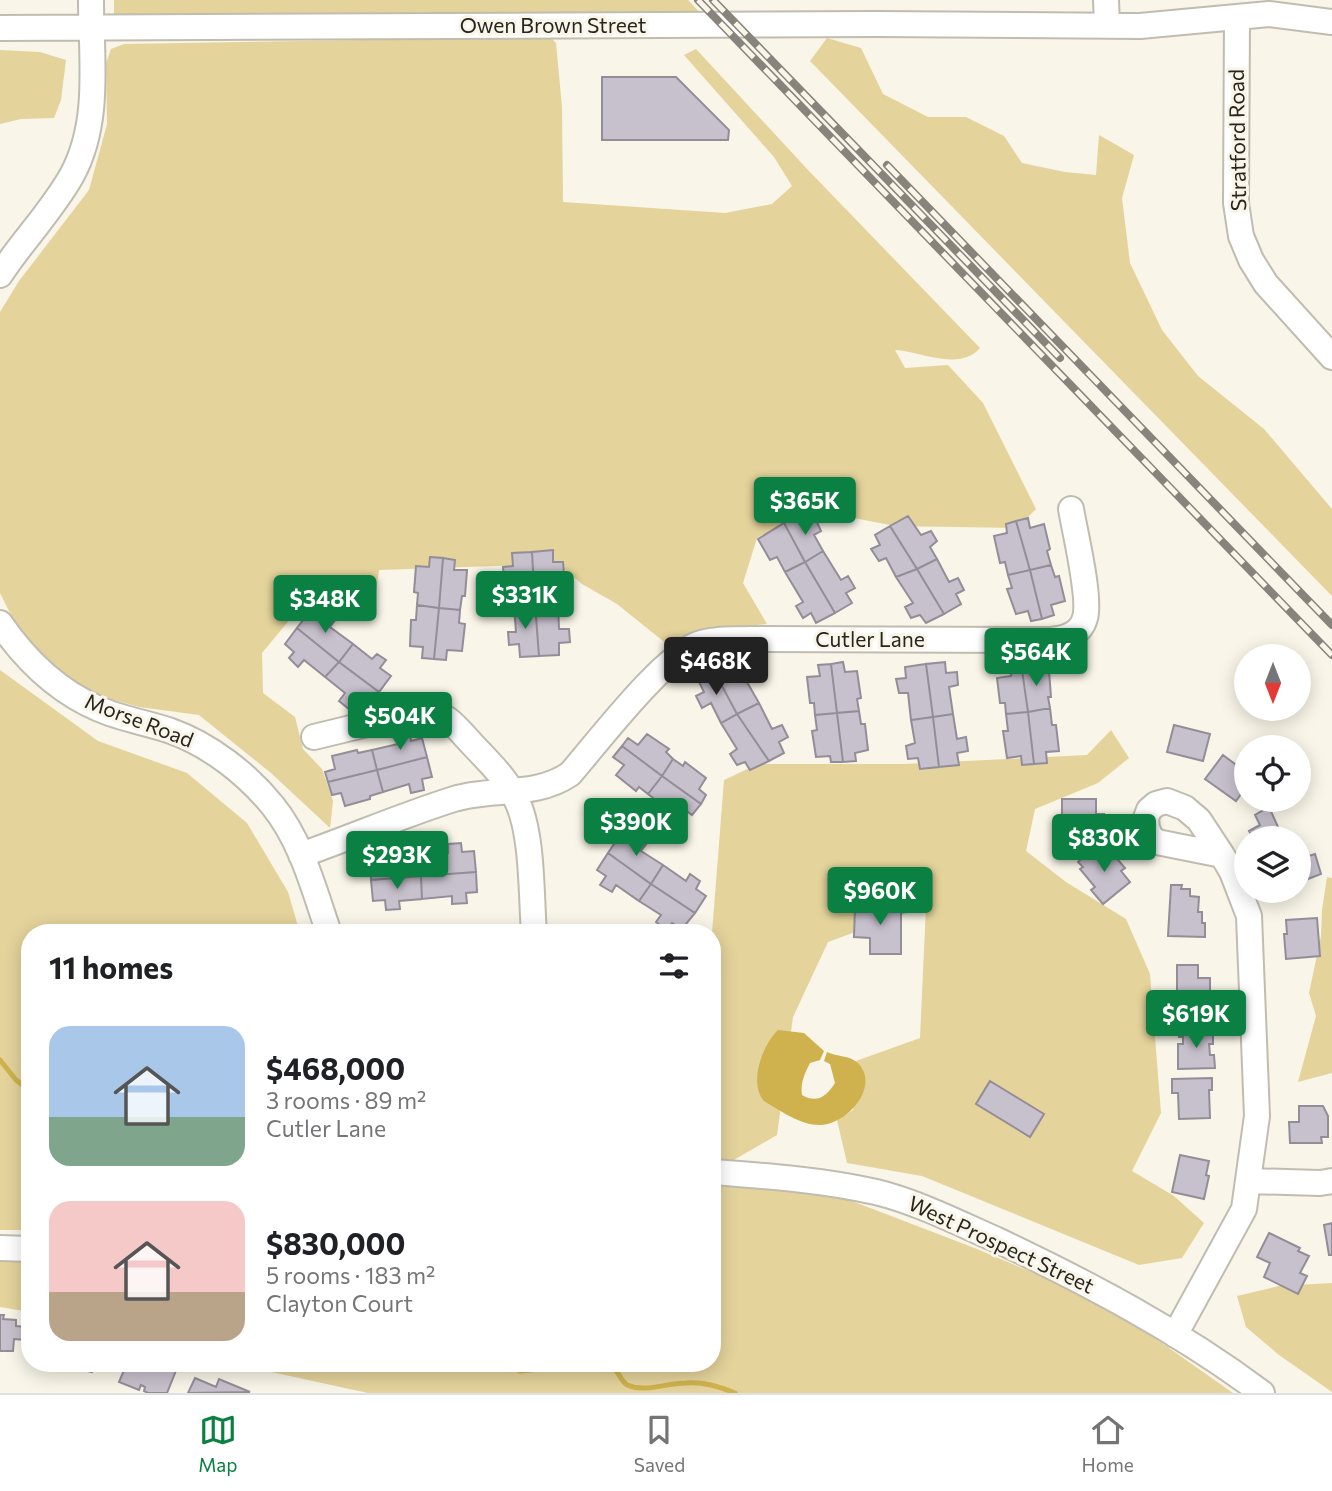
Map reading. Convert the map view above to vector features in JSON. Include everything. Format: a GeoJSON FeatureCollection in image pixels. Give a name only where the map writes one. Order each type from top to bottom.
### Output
{"type":"FeatureCollection","features":[{"type":"Feature","properties":{"kind":"street"},"geometry":{"type":"LineString","coordinates":[[0,275],[61,193],[81,156],[92,102],[91,0]]}},
{"type":"Feature","properties":{"kind":"street"},"geometry":{"type":"LineString","coordinates":[[1106,0],[1107,25]]}},
{"type":"Feature","properties":{"kind":"street","name":"Owen Brown Street"},"geometry":{"type":"LineString","coordinates":[[0,28],[1167,25],[1269,14],[1332,22]]}},
{"type":"Feature","properties":{"kind":"street","name":"Stratford Road"},"geometry":{"type":"LineString","coordinates":[[1237,18],[1236,203],[1241,236],[1266,285],[1332,357]]}},
{"type":"Feature","properties":{"kind":"street","name":"Cutler Lane"},"geometry":{"type":"LineString","coordinates":[[301,855],[455,799],[549,786],[570,774],[672,659],[696,645],[710,641],[751,639],[1050,640],[1072,634],[1085,620],[1086,603],[1071,509]]}},
{"type":"Feature","properties":{"kind":"street","name":"Morse Road"},"geometry":{"type":"LineString","coordinates":[[0,623],[16,646],[44,675],[66,692],[101,710],[189,738],[216,754],[242,775],[274,807],[301,855],[326,924]]}},
{"type":"Feature","properties":{"kind":"street"},"geometry":{"type":"LineString","coordinates":[[314,737],[416,711],[434,711],[450,720],[491,763],[512,791],[521,811],[528,846],[533,924]]}},
{"type":"Feature","properties":{"kind":"street"},"geometry":{"type":"LineString","coordinates":[[1175,1335],[1244,1209],[1257,1116],[1249,916],[1232,872],[1222,855]]}},
{"type":"Feature","properties":{"kind":"street","name":"West Prospect Street"},"geometry":{"type":"LineString","coordinates":[[721,1173],[809,1179],[876,1192],[950,1219],[1066,1272],[1146,1315],[1262,1393]]}},
{"type":"Feature","properties":{"kind":"street"},"geometry":{"type":"LineString","coordinates":[[1248,1181],[1332,1181]]}},
{"type":"Feature","properties":{"kind":"street"},"geometry":{"type":"LineString","coordinates":[[0,1248],[21,1249]]}},
{"type":"Feature","properties":{"kind":"shaded area"},"geometry":{"type":"Polygon","coordinates":[[[114,0],[688,0],[707,20],[114,22],[114,0]]]}},
{"type":"Feature","properties":{"kind":"shaded area"},"geometry":{"type":"Polygon","coordinates":[[[458,35],[550,37],[556,43],[562,107],[563,202],[725,213],[772,204],[792,186],[774,157],[684,55],[696,49],[808,170],[980,348],[961,359],[895,350],[905,368],[948,365],[983,403],[1036,509],[1017,528],[895,526],[808,509],[757,538],[743,583],[767,624],[721,629],[668,645],[617,604],[582,584],[558,564],[379,570],[373,615],[336,582],[291,618],[262,653],[263,693],[295,717],[303,749],[322,769],[333,801],[330,828],[271,773],[199,715],[139,707],[104,697],[63,676],[20,633],[0,593],[0,312],[19,281],[89,190],[107,124],[106,63],[111,49],[124,44],[362,40],[458,35]]]}},
{"type":"Feature","properties":{"kind":"shaded area"},"geometry":{"type":"Polygon","coordinates":[[[827,38],[861,48],[883,94],[928,117],[966,117],[1004,136],[1022,163],[1096,175],[1099,135],[1134,155],[1122,198],[1130,263],[1162,330],[1198,376],[1264,429],[1332,509],[1332,596],[810,61],[827,38]]]}},
{"type":"Feature","properties":{"kind":"shaded area"},"geometry":{"type":"Polygon","coordinates":[[[0,50],[40,52],[66,60],[61,100],[54,118],[21,119],[0,124],[0,50]]]}},
{"type":"Feature","properties":{"kind":"shaded area"},"geometry":{"type":"Polygon","coordinates":[[[0,670],[98,741],[187,773],[247,823],[288,892],[297,924],[21,924],[21,1230],[0,1230],[0,670]]]}},
{"type":"Feature","properties":{"kind":"shaded area"},"geometry":{"type":"Polygon","coordinates":[[[1111,730],[1129,758],[1098,783],[1035,809],[1026,851],[1066,882],[1126,919],[1150,974],[1161,1113],[1132,1171],[1174,1196],[1204,1223],[1182,1258],[1139,1265],[922,1176],[847,1163],[837,1120],[853,1110],[863,1070],[856,1061],[920,1038],[926,906],[828,942],[793,1017],[777,1135],[732,1161],[721,1160],[721,924],[713,924],[724,780],[758,764],[904,764],[1087,755],[1111,730]]]}},
{"type":"Feature","properties":{"kind":"shaded area"},"geometry":{"type":"Polygon","coordinates":[[[1327,877],[1332,878],[1332,1073],[1298,1082],[1316,1016],[1309,993],[1321,936],[1327,877]]]}},
{"type":"Feature","properties":{"kind":"shaded area"},"geometry":{"type":"Polygon","coordinates":[[[778,1030],[804,1033],[824,1051],[820,1060],[810,1063],[805,1074],[802,1095],[807,1098],[821,1097],[829,1092],[835,1083],[830,1064],[824,1061],[827,1052],[858,1063],[864,1073],[865,1083],[863,1093],[850,1112],[840,1119],[820,1125],[791,1117],[764,1101],[759,1093],[757,1074],[767,1044],[778,1030]]]}},
{"type":"Feature","properties":{"kind":"shaded area"},"geometry":{"type":"Polygon","coordinates":[[[721,1184],[844,1198],[972,1247],[1105,1303],[1233,1393],[368,1393],[271,1372],[721,1372],[721,1184]]]}},
{"type":"Feature","properties":{"kind":"shaded area"},"geometry":{"type":"Polygon","coordinates":[[[21,1261],[21,1310],[0,1307],[0,1262],[21,1261]]]}},
{"type":"Feature","properties":{"kind":"shaded area"},"geometry":{"type":"Polygon","coordinates":[[[1332,1283],[1332,1392],[1279,1355],[1246,1327],[1237,1296],[1279,1286],[1332,1283]]]}},
{"type":"Feature","properties":{"kind":"building"},"geometry":{"type":"Polygon","coordinates":[[[602,77],[676,77],[729,130],[728,140],[602,140],[602,77]]]}},
{"type":"Feature","properties":{"kind":"building"},"geometry":{"type":"Polygon","coordinates":[[[802,515],[806,523],[815,518],[821,531],[814,535],[823,551],[805,562],[784,523],[802,515]]]}},
{"type":"Feature","properties":{"kind":"building"},"geometry":{"type":"Polygon","coordinates":[[[908,516],[921,535],[931,531],[937,541],[930,547],[937,559],[917,569],[890,526],[908,516]]]}},
{"type":"Feature","properties":{"kind":"building"},"geometry":{"type":"Polygon","coordinates":[[[1028,518],[1030,528],[1044,524],[1051,565],[1030,570],[1016,521],[1028,518]]]}},
{"type":"Feature","properties":{"kind":"building"},"geometry":{"type":"Polygon","coordinates":[[[1016,521],[1030,570],[1008,575],[1005,562],[1000,563],[994,536],[1007,533],[1006,524],[1016,521]]]}},
{"type":"Feature","properties":{"kind":"building"},"geometry":{"type":"Polygon","coordinates":[[[784,523],[805,562],[785,572],[777,557],[770,560],[758,539],[784,523]]]}},
{"type":"Feature","properties":{"kind":"building"},"geometry":{"type":"Polygon","coordinates":[[[890,526],[917,569],[896,577],[886,558],[879,561],[871,549],[880,545],[875,535],[890,526]]]}},
{"type":"Feature","properties":{"kind":"building"},"geometry":{"type":"Polygon","coordinates":[[[553,550],[553,562],[563,562],[564,574],[556,575],[558,603],[535,604],[532,552],[553,550]]]}},
{"type":"Feature","properties":{"kind":"building"},"geometry":{"type":"Polygon","coordinates":[[[823,551],[841,580],[848,576],[855,588],[846,593],[852,603],[835,613],[805,562],[823,551]]]}},
{"type":"Feature","properties":{"kind":"building"},"geometry":{"type":"Polygon","coordinates":[[[532,552],[535,604],[514,605],[513,579],[504,579],[503,567],[513,566],[512,553],[532,552]]]}},
{"type":"Feature","properties":{"kind":"building"},"geometry":{"type":"Polygon","coordinates":[[[430,557],[443,558],[439,608],[417,605],[418,593],[414,592],[416,566],[429,567],[430,557]]]}},
{"type":"Feature","properties":{"kind":"building"},"geometry":{"type":"Polygon","coordinates":[[[443,558],[455,560],[454,570],[467,570],[465,596],[462,596],[460,610],[439,608],[443,558]]]}},
{"type":"Feature","properties":{"kind":"building"},"geometry":{"type":"Polygon","coordinates":[[[937,559],[949,582],[958,578],[964,590],[956,594],[961,604],[944,614],[917,569],[937,559]]]}},
{"type":"Feature","properties":{"kind":"building"},"geometry":{"type":"Polygon","coordinates":[[[805,562],[835,613],[816,623],[811,613],[803,618],[796,606],[803,602],[785,572],[805,562]]]}},
{"type":"Feature","properties":{"kind":"building"},"geometry":{"type":"Polygon","coordinates":[[[1051,565],[1055,577],[1059,576],[1065,601],[1051,605],[1054,615],[1042,619],[1030,570],[1051,565]]]}},
{"type":"Feature","properties":{"kind":"building"},"geometry":{"type":"Polygon","coordinates":[[[917,569],[944,614],[926,623],[920,615],[911,618],[905,607],[913,603],[896,577],[917,569]]]}},
{"type":"Feature","properties":{"kind":"building"},"geometry":{"type":"Polygon","coordinates":[[[1030,570],[1042,619],[1031,621],[1028,611],[1016,614],[1007,589],[1012,588],[1008,575],[1030,570]]]}},
{"type":"Feature","properties":{"kind":"building"},"geometry":{"type":"Polygon","coordinates":[[[558,603],[559,629],[569,629],[570,642],[559,643],[559,655],[539,656],[535,604],[558,603]]]}},
{"type":"Feature","properties":{"kind":"building"},"geometry":{"type":"Polygon","coordinates":[[[535,604],[539,656],[520,657],[519,644],[509,645],[508,632],[516,632],[514,605],[535,604]]]}},
{"type":"Feature","properties":{"kind":"building"},"geometry":{"type":"Polygon","coordinates":[[[417,605],[439,608],[434,659],[422,658],[423,647],[410,646],[411,620],[416,620],[417,605]]]}},
{"type":"Feature","properties":{"kind":"building"},"geometry":{"type":"Polygon","coordinates":[[[439,608],[460,610],[459,623],[465,624],[462,651],[447,650],[446,660],[434,659],[439,608]]]}},
{"type":"Feature","properties":{"kind":"building"},"geometry":{"type":"Polygon","coordinates":[[[310,611],[319,618],[326,611],[336,619],[330,627],[353,644],[339,662],[297,628],[310,611]]]}},
{"type":"Feature","properties":{"kind":"building"},"geometry":{"type":"Polygon","coordinates":[[[297,628],[339,662],[325,677],[304,660],[298,667],[289,658],[294,652],[285,644],[297,628]]]}},
{"type":"Feature","properties":{"kind":"building"},"geometry":{"type":"Polygon","coordinates":[[[353,644],[372,659],[377,654],[386,660],[380,668],[391,676],[379,692],[339,662],[353,644]]]}},
{"type":"Feature","properties":{"kind":"building"},"geometry":{"type":"Polygon","coordinates":[[[733,661],[739,672],[748,667],[754,678],[747,682],[759,703],[737,714],[714,671],[733,661]]]}},
{"type":"Feature","properties":{"kind":"building"},"geometry":{"type":"Polygon","coordinates":[[[1033,661],[1035,673],[1049,671],[1050,708],[1028,712],[1021,663],[1033,661]]]}},
{"type":"Feature","properties":{"kind":"building"},"geometry":{"type":"Polygon","coordinates":[[[339,662],[379,692],[365,709],[356,701],[349,709],[339,701],[345,693],[325,677],[339,662]]]}},
{"type":"Feature","properties":{"kind":"building"},"geometry":{"type":"Polygon","coordinates":[[[843,662],[845,672],[857,671],[861,698],[857,699],[859,711],[837,713],[831,664],[843,662]]]}},
{"type":"Feature","properties":{"kind":"building"},"geometry":{"type":"Polygon","coordinates":[[[945,662],[946,673],[957,672],[958,685],[949,687],[953,714],[933,717],[926,664],[945,662]]]}},
{"type":"Feature","properties":{"kind":"building"},"geometry":{"type":"Polygon","coordinates":[[[1021,663],[1028,712],[1006,714],[1005,703],[1000,703],[997,678],[1011,676],[1010,665],[1021,663]]]}},
{"type":"Feature","properties":{"kind":"building"},"geometry":{"type":"Polygon","coordinates":[[[831,664],[837,713],[815,715],[814,703],[810,703],[807,677],[820,676],[818,665],[831,664]]]}},
{"type":"Feature","properties":{"kind":"building"},"geometry":{"type":"Polygon","coordinates":[[[926,664],[933,717],[911,720],[908,693],[899,693],[896,679],[906,678],[905,667],[926,664]]]}},
{"type":"Feature","properties":{"kind":"building"},"geometry":{"type":"Polygon","coordinates":[[[714,671],[737,714],[721,723],[711,703],[702,708],[696,696],[704,692],[698,680],[714,671]]]}},
{"type":"Feature","properties":{"kind":"building"},"geometry":{"type":"Polygon","coordinates":[[[759,703],[772,729],[782,725],[788,737],[779,742],[784,753],[769,761],[737,714],[759,703]]]}},
{"type":"Feature","properties":{"kind":"building"},"geometry":{"type":"Polygon","coordinates":[[[1050,708],[1052,725],[1056,725],[1059,751],[1046,752],[1047,763],[1034,764],[1028,712],[1050,708]]]}},
{"type":"Feature","properties":{"kind":"building"},"geometry":{"type":"Polygon","coordinates":[[[859,711],[861,724],[865,724],[868,750],[855,753],[856,761],[843,762],[837,713],[859,711]]]}},
{"type":"Feature","properties":{"kind":"building"},"geometry":{"type":"Polygon","coordinates":[[[1028,712],[1034,764],[1022,765],[1021,756],[1007,758],[1003,731],[1008,731],[1006,714],[1028,712]]]}},
{"type":"Feature","properties":{"kind":"building"},"geometry":{"type":"Polygon","coordinates":[[[837,713],[843,762],[831,762],[830,756],[816,757],[812,731],[817,730],[815,715],[837,713]]]}},
{"type":"Feature","properties":{"kind":"building"},"geometry":{"type":"Polygon","coordinates":[[[737,714],[769,761],[750,770],[745,762],[737,765],[730,754],[737,749],[721,723],[737,714]]]}},
{"type":"Feature","properties":{"kind":"building"},"geometry":{"type":"Polygon","coordinates":[[[953,714],[957,739],[966,737],[968,751],[957,753],[959,765],[939,767],[933,717],[953,714]]]}},
{"type":"Feature","properties":{"kind":"building"},"geometry":{"type":"Polygon","coordinates":[[[933,717],[939,767],[920,769],[918,758],[908,759],[906,746],[915,743],[911,720],[933,717]]]}},
{"type":"Feature","properties":{"kind":"building"},"geometry":{"type":"Polygon","coordinates":[[[1174,725],[1210,734],[1203,761],[1167,752],[1174,725]]]}},
{"type":"Feature","properties":{"kind":"building"},"geometry":{"type":"Polygon","coordinates":[[[409,731],[411,741],[422,738],[427,757],[377,770],[372,750],[398,744],[396,734],[409,731]]]}},
{"type":"Feature","properties":{"kind":"building"},"geometry":{"type":"Polygon","coordinates":[[[647,734],[669,749],[666,752],[673,759],[662,776],[622,746],[628,738],[638,745],[647,734]]]}},
{"type":"Feature","properties":{"kind":"building"},"geometry":{"type":"Polygon","coordinates":[[[622,746],[662,776],[648,794],[639,787],[636,791],[616,775],[624,765],[613,757],[622,746]]]}},
{"type":"Feature","properties":{"kind":"building"},"geometry":{"type":"Polygon","coordinates":[[[357,750],[358,753],[372,750],[377,770],[328,782],[325,772],[335,769],[332,756],[357,750]]]}},
{"type":"Feature","properties":{"kind":"building"},"geometry":{"type":"Polygon","coordinates":[[[1223,755],[1234,763],[1234,800],[1205,779],[1223,755]]]}},
{"type":"Feature","properties":{"kind":"building"},"geometry":{"type":"Polygon","coordinates":[[[427,757],[432,777],[422,779],[424,790],[411,793],[409,784],[383,792],[377,770],[427,757]]]}},
{"type":"Feature","properties":{"kind":"building"},"geometry":{"type":"Polygon","coordinates":[[[673,759],[683,766],[685,762],[706,778],[699,789],[706,795],[701,804],[662,776],[673,759]]]}},
{"type":"Feature","properties":{"kind":"building"},"geometry":{"type":"Polygon","coordinates":[[[377,770],[383,792],[345,806],[341,793],[332,795],[328,782],[377,770]]]}},
{"type":"Feature","properties":{"kind":"building"},"geometry":{"type":"Polygon","coordinates":[[[662,776],[701,804],[692,815],[684,809],[676,820],[654,805],[657,801],[648,794],[662,776]]]}},
{"type":"Feature","properties":{"kind":"building"},"geometry":{"type":"Polygon","coordinates":[[[1062,799],[1096,799],[1096,814],[1104,814],[1104,830],[1080,830],[1080,836],[1062,833],[1062,799]]]}},
{"type":"Feature","properties":{"kind":"building"},"geometry":{"type":"Polygon","coordinates":[[[1271,812],[1278,826],[1258,826],[1255,815],[1271,812]]]}},
{"type":"Feature","properties":{"kind":"building"},"geometry":{"type":"Polygon","coordinates":[[[620,835],[630,842],[635,835],[647,843],[641,851],[663,865],[651,884],[608,853],[620,835]]]}},
{"type":"Feature","properties":{"kind":"building"},"geometry":{"type":"Polygon","coordinates":[[[461,843],[462,852],[474,851],[476,872],[421,876],[420,855],[448,853],[448,844],[461,843]]]}},
{"type":"Feature","properties":{"kind":"building"},"geometry":{"type":"Polygon","coordinates":[[[1107,847],[1125,868],[1121,871],[1130,882],[1103,904],[1091,890],[1095,887],[1080,869],[1083,867],[1078,862],[1090,851],[1096,857],[1107,847]]]}},
{"type":"Feature","properties":{"kind":"building"},"geometry":{"type":"Polygon","coordinates":[[[380,849],[393,849],[395,856],[420,855],[421,876],[371,880],[370,860],[381,859],[380,849]]]}},
{"type":"Feature","properties":{"kind":"building"},"geometry":{"type":"Polygon","coordinates":[[[608,853],[651,884],[639,901],[616,885],[612,892],[600,885],[606,876],[597,870],[608,853]]]}},
{"type":"Feature","properties":{"kind":"building"},"geometry":{"type":"Polygon","coordinates":[[[1315,854],[1321,874],[1311,878],[1311,855],[1315,854]]]}},
{"type":"Feature","properties":{"kind":"building"},"geometry":{"type":"Polygon","coordinates":[[[663,865],[686,881],[690,874],[700,881],[696,889],[706,896],[695,913],[651,884],[663,865]]]}},
{"type":"Feature","properties":{"kind":"building"},"geometry":{"type":"Polygon","coordinates":[[[476,872],[477,892],[466,893],[467,903],[452,904],[452,896],[422,899],[421,876],[476,872]]]}},
{"type":"Feature","properties":{"kind":"building"},"geometry":{"type":"Polygon","coordinates":[[[421,876],[422,899],[399,901],[400,909],[386,910],[385,900],[373,901],[371,880],[421,876]]]}},
{"type":"Feature","properties":{"kind":"building"},"geometry":{"type":"Polygon","coordinates":[[[651,884],[695,913],[686,924],[659,924],[656,922],[661,915],[639,901],[651,884]]]}},
{"type":"Feature","properties":{"kind":"building"},"geometry":{"type":"Polygon","coordinates":[[[1171,885],[1182,885],[1181,889],[1190,889],[1190,896],[1199,897],[1198,912],[1202,912],[1205,937],[1168,936],[1171,885]]]}},
{"type":"Feature","properties":{"kind":"building"},"geometry":{"type":"Polygon","coordinates":[[[871,903],[901,903],[901,954],[870,954],[870,938],[854,937],[855,907],[871,907],[871,903]]]}},
{"type":"Feature","properties":{"kind":"building"},"geometry":{"type":"Polygon","coordinates":[[[1317,918],[1320,956],[1286,959],[1286,920],[1317,918]]]}},
{"type":"Feature","properties":{"kind":"building"},"geometry":{"type":"Polygon","coordinates":[[[1177,965],[1198,965],[1198,978],[1210,978],[1210,1002],[1177,1002],[1177,965]]]}},
{"type":"Feature","properties":{"kind":"building"},"geometry":{"type":"Polygon","coordinates":[[[1213,1029],[1213,1044],[1209,1044],[1210,1055],[1214,1055],[1215,1068],[1178,1069],[1178,1044],[1183,1044],[1179,1030],[1213,1029]]]}},
{"type":"Feature","properties":{"kind":"building"},"geometry":{"type":"Polygon","coordinates":[[[1212,1078],[1212,1090],[1209,1090],[1210,1118],[1179,1119],[1178,1093],[1172,1093],[1172,1079],[1212,1078]]]}},
{"type":"Feature","properties":{"kind":"building"},"geometry":{"type":"Polygon","coordinates":[[[990,1081],[1044,1114],[1030,1137],[976,1104],[990,1081]]]}},
{"type":"Feature","properties":{"kind":"building"},"geometry":{"type":"Polygon","coordinates":[[[1299,1106],[1323,1106],[1328,1116],[1328,1137],[1321,1137],[1322,1143],[1290,1143],[1289,1122],[1299,1122],[1299,1106]]]}},
{"type":"Feature","properties":{"kind":"building"},"geometry":{"type":"Polygon","coordinates":[[[1180,1155],[1209,1161],[1204,1199],[1172,1192],[1180,1155]]]}},
{"type":"Feature","properties":{"kind":"building"},"geometry":{"type":"Polygon","coordinates":[[[1332,1223],[1332,1255],[1329,1255],[1324,1225],[1332,1223]]]}},
{"type":"Feature","properties":{"kind":"building"},"geometry":{"type":"Polygon","coordinates":[[[1269,1233],[1300,1248],[1298,1251],[1309,1256],[1300,1273],[1307,1276],[1298,1294],[1264,1277],[1270,1263],[1257,1257],[1269,1233]]]}},
{"type":"Feature","properties":{"kind":"building"},"geometry":{"type":"Polygon","coordinates":[[[0,1315],[4,1315],[3,1319],[16,1320],[16,1326],[21,1326],[21,1340],[14,1339],[13,1351],[0,1351],[0,1315]]]}},
{"type":"Feature","properties":{"kind":"building"},"geometry":{"type":"Polygon","coordinates":[[[123,1372],[175,1372],[167,1393],[148,1393],[141,1385],[139,1390],[119,1382],[123,1372]]]}},
{"type":"Feature","properties":{"kind":"building"},"geometry":{"type":"Polygon","coordinates":[[[195,1378],[216,1387],[219,1379],[250,1392],[188,1393],[195,1378]]]}},
{"type":"Feature","properties":{"kind":"waterway"},"geometry":{"type":"LineString","coordinates":[[0,1060],[21,1084]]}},
{"type":"Feature","properties":{"kind":"waterway"},"geometry":{"type":"LineString","coordinates":[[617,1372],[627,1385],[634,1387],[699,1383],[735,1393]]}},
{"type":"Feature","properties":{"kind":"railway"},"geometry":{"type":"LineString","coordinates":[[698,0],[1332,655]]}},
{"type":"Feature","properties":{"kind":"railway"},"geometry":{"type":"LineString","coordinates":[[713,0],[1060,358]]}},
{"type":"Feature","properties":{"kind":"railway"},"geometry":{"type":"LineString","coordinates":[[887,165],[1332,625]]}}]}
